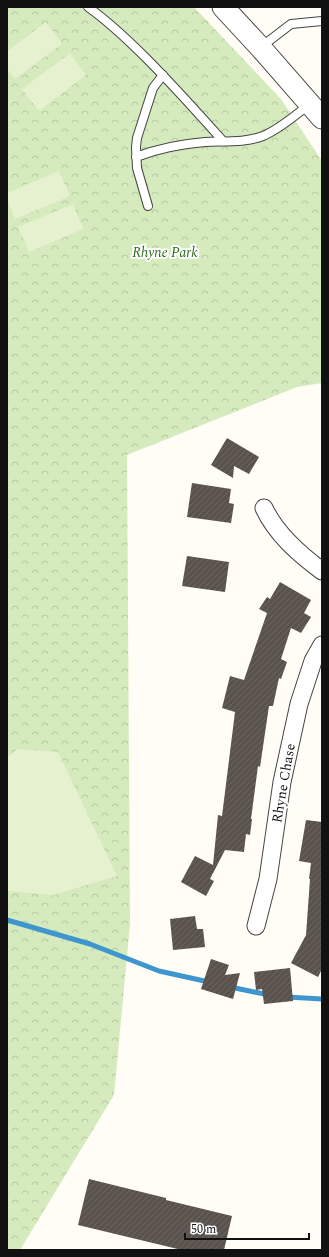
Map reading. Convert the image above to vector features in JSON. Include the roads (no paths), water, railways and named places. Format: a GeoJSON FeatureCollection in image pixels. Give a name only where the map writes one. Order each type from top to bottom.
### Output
{"type":"FeatureCollection","features":[{"type":"Feature","properties":{"kind":"street"},"geometry":{"type":"LineString","coordinates":[[223,7],[316,111]]}},
{"type":"Feature","properties":{"kind":"street"},"geometry":{"type":"LineString","coordinates":[[264,508],[270,522],[285,539],[306,559],[322,571]]}},
{"type":"Feature","properties":{"kind":"street","name":"Rhyne Chase"},"geometry":{"type":"LineString","coordinates":[[256,926],[268,879],[282,782],[299,704],[313,660],[322,645]]}},
{"type":"Feature","properties":{"kind":"lane"},"geometry":{"type":"LineString","coordinates":[[88,7],[105,18],[163,75],[223,142]]}},
{"type":"Feature","properties":{"kind":"lane"},"geometry":{"type":"LineString","coordinates":[[260,47],[291,24],[322,21]]}},
{"type":"Feature","properties":{"kind":"lane"},"geometry":{"type":"LineString","coordinates":[[148,206],[140,179],[136,157],[137,138],[153,88],[163,75]]}},
{"type":"Feature","properties":{"kind":"lane"},"geometry":{"type":"LineString","coordinates":[[136,157],[154,150],[174,146],[223,142],[262,136],[316,111]]}},
{"type":"Feature","properties":{"kind":"waterway"},"geometry":{"type":"LineString","coordinates":[[7,920],[90,944],[159,971],[209,982]]}},
{"type":"Feature","properties":{"kind":"waterway"},"geometry":{"type":"LineString","coordinates":[[230,987],[269,995]]}},
{"type":"Feature","properties":{"kind":"waterway"},"geometry":{"type":"LineString","coordinates":[[287,997],[322,999]]}},
{"type":"Feature","properties":{"kind":"park label","name":"Rhyne Park"},"geometry":{"type":"Point","coordinates":[165,252]}}]}
